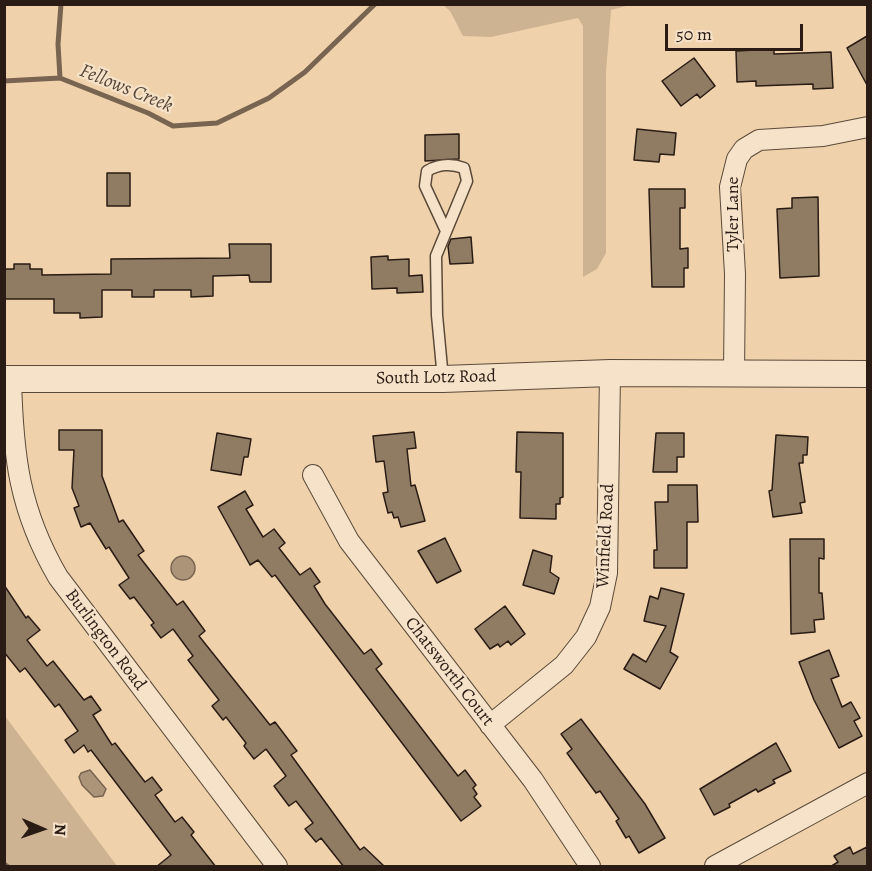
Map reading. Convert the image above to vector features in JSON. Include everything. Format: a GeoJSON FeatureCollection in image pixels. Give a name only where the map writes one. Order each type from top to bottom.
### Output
{"type":"FeatureCollection","features":[{"type":"Feature","properties":{"kind":"street","name":"Tyler Lane"},"geometry":{"type":"LineString","coordinates":[[735,373],[735,274],[730,188],[737,159],[744,149],[759,140],[823,136],[867,127]]}},
{"type":"Feature","properties":{"kind":"street","name":"South Lotz Road"},"geometry":{"type":"LineString","coordinates":[[8,379],[443,379],[610,373],[867,374]]}},
{"type":"Feature","properties":{"kind":"street","name":"Winfield Road"},"geometry":{"type":"LineString","coordinates":[[490,725],[564,665],[585,637],[600,607],[607,573],[610,373]]}},
{"type":"Feature","properties":{"kind":"street","name":"Burlington Road"},"geometry":{"type":"LineString","coordinates":[[8,379],[14,456],[25,503],[43,552],[58,577],[277,867]]}},
{"type":"Feature","properties":{"kind":"street","name":"Chatsworth Court"},"geometry":{"type":"LineString","coordinates":[[313,475],[349,541],[533,780],[590,867]]}},
{"type":"Feature","properties":{"kind":"street"},"geometry":{"type":"LineString","coordinates":[[715,867],[867,783]]}},
{"type":"Feature","properties":{"kind":"lane"},"geometry":{"type":"LineString","coordinates":[[443,379],[437,315],[436,256],[445,229],[467,181],[464,168],[454,164],[436,166],[427,171],[425,186],[445,229]]}},
{"type":"Feature","properties":{"kind":"shaded area"},"geometry":{"type":"Polygon","coordinates":[[[443,5],[630,5],[611,10],[606,72],[606,253],[597,269],[583,277],[583,26],[578,18],[491,37],[463,36],[450,11],[443,5]]]}},
{"type":"Feature","properties":{"kind":"shaded area"},"geometry":{"type":"Polygon","coordinates":[[[183,556],[188,557],[194,563],[194,573],[188,579],[183,580],[178,579],[172,573],[171,568],[172,563],[178,557],[183,556]]]}},
{"type":"Feature","properties":{"kind":"shaded area"},"geometry":{"type":"Polygon","coordinates":[[[5,716],[117,866],[5,866],[5,716]]]}},
{"type":"Feature","properties":{"kind":"shaded area"},"geometry":{"type":"Polygon","coordinates":[[[90,770],[106,789],[103,796],[94,797],[82,785],[79,777],[81,773],[90,770]]]}},
{"type":"Feature","properties":{"kind":"building"},"geometry":{"type":"Polygon","coordinates":[[[867,36],[867,85],[847,48],[867,36]]]}},
{"type":"Feature","properties":{"kind":"building"},"geometry":{"type":"Polygon","coordinates":[[[774,49],[774,54],[831,52],[833,88],[813,89],[813,84],[756,86],[756,81],[737,82],[736,51],[774,49]]]}},
{"type":"Feature","properties":{"kind":"building"},"geometry":{"type":"Polygon","coordinates":[[[694,58],[715,86],[700,98],[697,94],[681,106],[662,81],[694,58]]]}},
{"type":"Feature","properties":{"kind":"building"},"geometry":{"type":"Polygon","coordinates":[[[637,129],[676,133],[674,155],[660,154],[659,162],[634,160],[637,129]]]}},
{"type":"Feature","properties":{"kind":"building"},"geometry":{"type":"Polygon","coordinates":[[[459,134],[459,159],[425,161],[425,135],[459,134]]]}},
{"type":"Feature","properties":{"kind":"building"},"geometry":{"type":"Polygon","coordinates":[[[107,173],[130,173],[130,206],[107,206],[107,173]]]}},
{"type":"Feature","properties":{"kind":"building"},"geometry":{"type":"Polygon","coordinates":[[[649,189],[685,189],[685,208],[680,208],[680,249],[688,248],[688,268],[684,268],[684,287],[652,287],[649,189]]]}},
{"type":"Feature","properties":{"kind":"building"},"geometry":{"type":"Polygon","coordinates":[[[818,197],[819,276],[780,278],[777,209],[792,208],[792,198],[818,197]]]}},
{"type":"Feature","properties":{"kind":"building"},"geometry":{"type":"Polygon","coordinates":[[[471,237],[473,263],[450,264],[448,246],[451,239],[471,237]]]}},
{"type":"Feature","properties":{"kind":"building"},"geometry":{"type":"Polygon","coordinates":[[[229,244],[271,244],[271,282],[250,282],[249,275],[213,276],[213,296],[191,297],[191,290],[154,290],[154,297],[132,297],[132,290],[102,290],[102,317],[80,318],[80,313],[54,313],[54,299],[4,299],[4,269],[14,269],[14,264],[30,264],[30,269],[42,269],[42,275],[111,274],[111,259],[230,258],[229,244]]]}},
{"type":"Feature","properties":{"kind":"building"},"geometry":{"type":"Polygon","coordinates":[[[388,256],[388,260],[409,259],[409,276],[422,275],[423,292],[397,293],[397,288],[372,289],[371,257],[388,256]]]}},
{"type":"Feature","properties":{"kind":"building"},"geometry":{"type":"Polygon","coordinates":[[[59,430],[102,430],[102,476],[119,522],[123,520],[144,551],[138,555],[177,605],[183,601],[205,631],[199,636],[270,725],[275,722],[297,751],[291,755],[360,850],[364,847],[385,867],[344,867],[321,838],[316,842],[305,829],[313,823],[296,801],[289,806],[274,786],[286,776],[266,749],[254,759],[244,746],[246,743],[226,717],[223,720],[212,706],[219,700],[188,660],[193,656],[173,629],[161,638],[151,625],[154,623],[134,597],[130,599],[119,585],[129,578],[109,547],[106,549],[90,523],[81,527],[74,508],[79,506],[72,488],[74,450],[59,450],[59,430]]]}},
{"type":"Feature","properties":{"kind":"building"},"geometry":{"type":"Polygon","coordinates":[[[414,432],[416,448],[407,449],[411,486],[415,485],[425,521],[401,527],[398,517],[394,518],[392,512],[388,513],[383,493],[388,492],[384,461],[376,462],[373,436],[414,432]]]}},
{"type":"Feature","properties":{"kind":"building"},"geometry":{"type":"Polygon","coordinates":[[[517,432],[563,433],[563,497],[560,498],[560,504],[556,504],[556,519],[520,518],[521,472],[516,472],[517,432]]]}},
{"type":"Feature","properties":{"kind":"building"},"geometry":{"type":"Polygon","coordinates":[[[217,433],[251,439],[248,457],[244,457],[241,475],[211,470],[217,433]]]}},
{"type":"Feature","properties":{"kind":"building"},"geometry":{"type":"Polygon","coordinates":[[[656,433],[684,433],[684,457],[677,457],[677,472],[653,472],[656,433]]]}},
{"type":"Feature","properties":{"kind":"building"},"geometry":{"type":"Polygon","coordinates":[[[776,435],[808,437],[807,455],[803,455],[803,463],[799,463],[805,502],[800,503],[802,513],[773,517],[769,491],[772,490],[776,435]]]}},
{"type":"Feature","properties":{"kind":"building"},"geometry":{"type":"Polygon","coordinates":[[[668,485],[697,485],[698,522],[687,522],[687,568],[654,568],[654,550],[657,550],[655,502],[668,502],[668,485]]]}},
{"type":"Feature","properties":{"kind":"building"},"geometry":{"type":"Polygon","coordinates":[[[245,491],[253,505],[246,509],[263,537],[274,529],[285,543],[279,548],[300,575],[310,568],[320,582],[314,586],[325,604],[364,654],[371,649],[382,664],[376,669],[458,776],[465,770],[476,785],[473,788],[477,794],[474,797],[481,806],[461,821],[275,575],[272,577],[258,560],[250,565],[218,507],[245,491]]]}},
{"type":"Feature","properties":{"kind":"building"},"geometry":{"type":"Polygon","coordinates":[[[445,538],[461,571],[437,583],[418,551],[445,538]]]}},
{"type":"Feature","properties":{"kind":"building"},"geometry":{"type":"Polygon","coordinates":[[[790,539],[824,539],[824,559],[819,558],[819,593],[822,593],[824,619],[814,620],[815,632],[791,634],[790,539]]]}},
{"type":"Feature","properties":{"kind":"building"},"geometry":{"type":"Polygon","coordinates":[[[533,550],[552,556],[550,572],[559,578],[554,594],[523,585],[533,550]]]}},
{"type":"Feature","properties":{"kind":"building"},"geometry":{"type":"Polygon","coordinates":[[[4,585],[26,618],[28,616],[40,630],[27,640],[47,666],[53,661],[84,700],[91,696],[101,710],[93,715],[112,745],[115,743],[145,782],[152,777],[162,790],[155,795],[175,822],[182,817],[194,832],[191,835],[216,867],[156,867],[171,855],[91,750],[88,752],[84,745],[74,753],[65,740],[78,731],[59,704],[55,707],[25,668],[20,672],[4,652],[4,585]]]}},
{"type":"Feature","properties":{"kind":"building"},"geometry":{"type":"Polygon","coordinates":[[[661,588],[684,594],[670,652],[678,657],[660,689],[624,669],[633,654],[646,662],[666,626],[644,621],[650,596],[658,599],[661,588]]]}},
{"type":"Feature","properties":{"kind":"building"},"geometry":{"type":"Polygon","coordinates":[[[505,606],[525,634],[511,645],[508,641],[500,647],[498,644],[490,649],[475,629],[505,606]]]}},
{"type":"Feature","properties":{"kind":"building"},"geometry":{"type":"Polygon","coordinates":[[[829,650],[839,676],[831,679],[842,707],[851,702],[860,718],[854,721],[862,736],[839,748],[814,700],[799,662],[829,650]]]}},
{"type":"Feature","properties":{"kind":"building"},"geometry":{"type":"Polygon","coordinates":[[[581,719],[645,804],[665,838],[639,853],[629,836],[626,838],[616,821],[619,819],[600,791],[596,793],[567,753],[572,749],[561,734],[581,719]]]}},
{"type":"Feature","properties":{"kind":"building"},"geometry":{"type":"Polygon","coordinates":[[[776,743],[791,771],[773,780],[775,783],[758,792],[756,789],[714,815],[700,789],[776,743]]]}},
{"type":"Feature","properties":{"kind":"building"},"geometry":{"type":"Polygon","coordinates":[[[850,847],[853,854],[867,847],[867,867],[830,867],[838,862],[834,856],[850,847]]]}},
{"type":"Feature","properties":{"kind":"waterway"},"geometry":{"type":"LineString","coordinates":[[60,78],[58,44],[61,4]]}},
{"type":"Feature","properties":{"kind":"waterway","name":"Fellows Creek"},"geometry":{"type":"LineString","coordinates":[[4,81],[60,78],[148,113],[173,126],[217,123],[269,98],[305,72],[375,4]]}}]}
